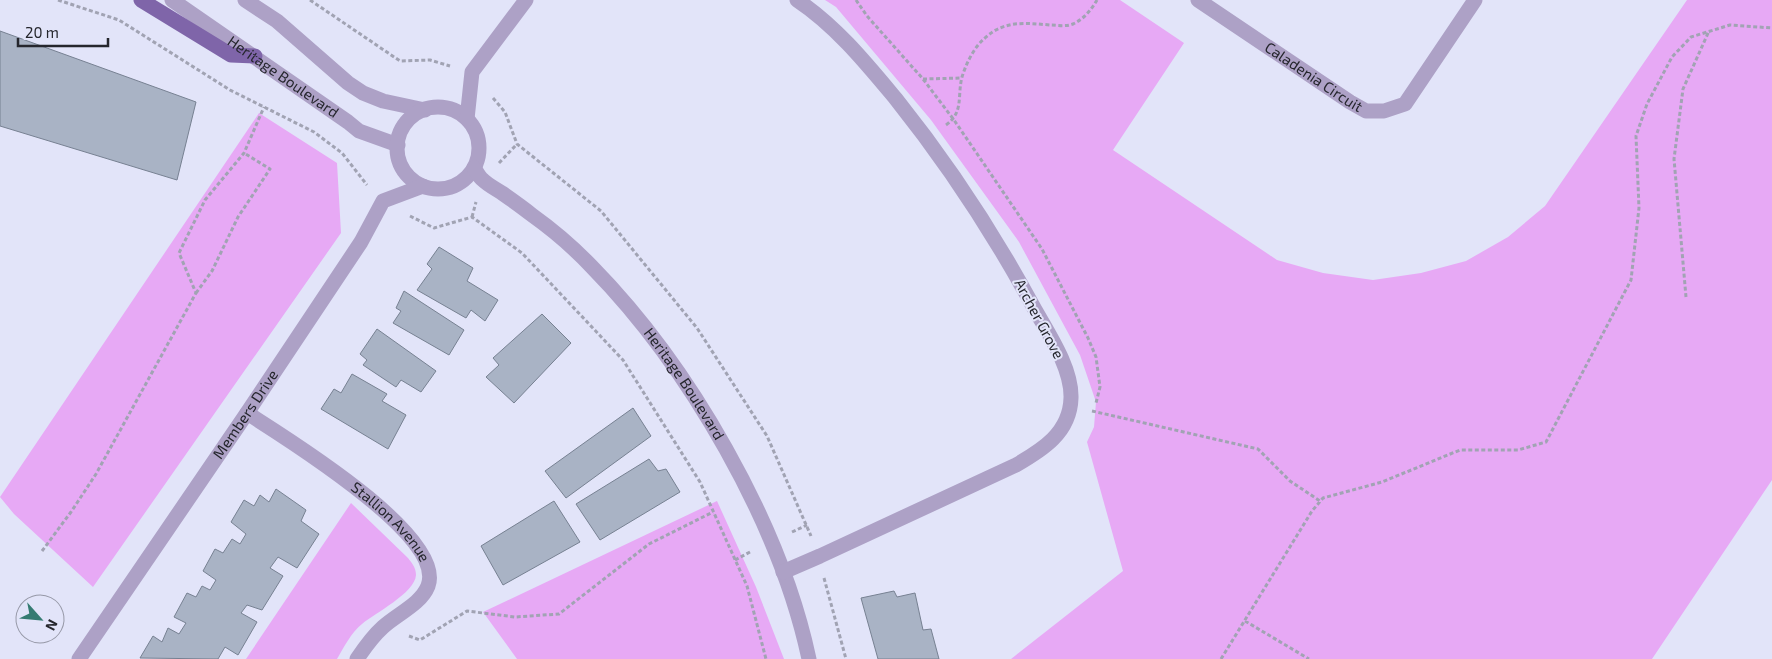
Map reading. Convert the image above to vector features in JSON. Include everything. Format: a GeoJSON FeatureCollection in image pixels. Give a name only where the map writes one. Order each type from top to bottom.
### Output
{"type":"FeatureCollection","features":[{"type":"Feature","properties":{"kind":"main road"},"geometry":{"type":"LineString","coordinates":[[142,0],[230,55],[255,56]]}},
{"type":"Feature","properties":{"kind":"street","name":"Heritage Boulevard"},"geometry":{"type":"LineString","coordinates":[[172,0],[255,56],[359,131],[398,145]]}},
{"type":"Feature","properties":{"kind":"street"},"geometry":{"type":"LineString","coordinates":[[245,0],[277,21],[348,83],[363,93],[384,101],[425,110]]}},
{"type":"Feature","properties":{"kind":"street"},"geometry":{"type":"LineString","coordinates":[[467,119],[472,72],[526,0]]}},
{"type":"Feature","properties":{"kind":"street","name":"Archer Grove"},"geometry":{"type":"LineString","coordinates":[[783,572],[998,473],[1042,450],[1058,434],[1069,406],[1070,388],[1055,346],[985,224],[927,139],[874,72],[831,26],[797,0]]}},
{"type":"Feature","properties":{"kind":"street","name":"Caladenia Circuit"},"geometry":{"type":"LineString","coordinates":[[1198,0],[1366,111],[1384,111],[1405,104],[1475,0]]}},
{"type":"Feature","properties":{"kind":"street"},"geometry":{"type":"LineString","coordinates":[[440,107],[449,108],[467,119],[475,130],[479,142],[479,156],[467,178],[457,185],[446,189],[434,190],[412,180],[403,170],[398,158],[401,132],[407,122],[425,110],[440,107]]}},
{"type":"Feature","properties":{"kind":"street","name":"Heritage Boulevard"},"geometry":{"type":"LineString","coordinates":[[474,168],[482,180],[571,246],[614,290],[648,331],[701,410],[738,472],[783,572],[809,659]]}},
{"type":"Feature","properties":{"kind":"street"},"geometry":{"type":"LineString","coordinates":[[384,201],[423,186]]}},
{"type":"Feature","properties":{"kind":"street","name":"Members Drive"},"geometry":{"type":"LineString","coordinates":[[79,659],[361,242],[384,201]]}},
{"type":"Feature","properties":{"kind":"street","name":"Stallion Avenue"},"geometry":{"type":"LineString","coordinates":[[247,413],[354,486],[383,509],[418,549],[427,564],[430,574],[426,590],[418,600],[383,627],[357,659]]}},
{"type":"Feature","properties":{"kind":"path"},"geometry":{"type":"LineString","coordinates":[[58,0],[119,20],[230,90],[314,132],[342,153],[365,183],[384,201],[434,228],[472,217],[522,252],[623,360],[700,482],[747,586],[766,659]]}},
{"type":"Feature","properties":{"kind":"path"},"geometry":{"type":"LineString","coordinates":[[856,0],[867,16],[923,80],[954,120],[1042,249],[1096,357],[1100,387],[1094,411]]}},
{"type":"Feature","properties":{"kind":"path"},"geometry":{"type":"LineString","coordinates":[[927,139],[954,120],[958,114],[962,78],[968,62],[984,38],[1002,26],[1019,23],[1063,26],[1072,24],[1087,14],[1097,0]]}},
{"type":"Feature","properties":{"kind":"path"},"geometry":{"type":"LineString","coordinates":[[1221,659],[1312,511],[1323,498],[1382,482],[1460,450],[1518,450],[1546,442],[1631,280],[1639,208],[1636,136],[1647,104],[1672,57],[1692,37],[1709,31],[1730,25],[1772,28]]}},
{"type":"Feature","properties":{"kind":"path"},"geometry":{"type":"LineString","coordinates":[[1686,297],[1674,158],[1683,89],[1709,31]]}},
{"type":"Feature","properties":{"kind":"path"},"geometry":{"type":"LineString","coordinates":[[923,80],[962,78]]}},
{"type":"Feature","properties":{"kind":"path"},"geometry":{"type":"LineString","coordinates":[[196,293],[179,253],[205,200],[244,153],[264,107]]}},
{"type":"Feature","properties":{"kind":"path"},"geometry":{"type":"LineString","coordinates":[[42,550],[71,512],[96,474],[196,293],[212,271],[238,217],[270,169],[244,153]]}},
{"type":"Feature","properties":{"kind":"path"},"geometry":{"type":"LineString","coordinates":[[1069,406],[1258,449],[1290,481],[1320,501]]}},
{"type":"Feature","properties":{"kind":"path"},"geometry":{"type":"LineString","coordinates":[[383,627],[420,640],[467,611],[514,617],[559,614],[649,544],[713,512]]}},
{"type":"Feature","properties":{"kind":"path"},"geometry":{"type":"LineString","coordinates":[[1245,621],[1309,659]]}},
{"type":"Feature","properties":{"kind":"shaded area"},"geometry":{"type":"Polygon","coordinates":[[[825,0],[1120,0],[1184,43],[1113,150],[1277,260],[1323,273],[1373,280],[1421,273],[1466,261],[1508,237],[1545,206],[1687,0],[1772,0],[1772,480],[1652,659],[1011,659],[1123,571],[1087,442],[1094,427],[1096,402],[1080,355],[1019,242],[931,120],[836,7],[825,0]]]}},
{"type":"Feature","properties":{"kind":"shaded area"},"geometry":{"type":"Polygon","coordinates":[[[259,113],[337,163],[341,233],[93,587],[14,514],[0,497],[259,113]]]}},
{"type":"Feature","properties":{"kind":"shaded area"},"geometry":{"type":"Polygon","coordinates":[[[717,501],[756,587],[784,659],[517,659],[483,612],[717,501]]]}},
{"type":"Feature","properties":{"kind":"shaded area"},"geometry":{"type":"Polygon","coordinates":[[[351,503],[408,558],[415,570],[414,582],[402,596],[368,619],[354,632],[337,659],[246,659],[351,503]]]}},
{"type":"Feature","properties":{"kind":"building"},"geometry":{"type":"Polygon","coordinates":[[[0,31],[196,102],[177,180],[0,126],[0,31]]]}},
{"type":"Feature","properties":{"kind":"building"},"geometry":{"type":"Polygon","coordinates":[[[439,247],[473,268],[467,281],[498,300],[485,321],[471,310],[466,318],[417,290],[432,269],[427,264],[439,247]]]}},
{"type":"Feature","properties":{"kind":"building"},"geometry":{"type":"Polygon","coordinates":[[[404,291],[464,330],[449,355],[393,323],[401,311],[396,308],[404,291]]]}},
{"type":"Feature","properties":{"kind":"building"},"geometry":{"type":"Polygon","coordinates":[[[542,314],[571,343],[514,403],[486,377],[499,365],[493,358],[542,314]]]}},
{"type":"Feature","properties":{"kind":"building"},"geometry":{"type":"Polygon","coordinates":[[[377,329],[436,371],[421,392],[401,380],[396,387],[363,365],[367,360],[360,354],[377,329]]]}},
{"type":"Feature","properties":{"kind":"building"},"geometry":{"type":"Polygon","coordinates":[[[352,374],[387,394],[382,401],[406,415],[388,449],[321,409],[334,389],[341,393],[352,374]]]}},
{"type":"Feature","properties":{"kind":"building"},"geometry":{"type":"Polygon","coordinates":[[[633,408],[651,436],[566,498],[545,471],[633,408]]]}},
{"type":"Feature","properties":{"kind":"building"},"geometry":{"type":"Polygon","coordinates":[[[649,459],[658,471],[666,469],[680,492],[600,540],[576,504],[649,459]]]}},
{"type":"Feature","properties":{"kind":"building"},"geometry":{"type":"Polygon","coordinates":[[[276,489],[306,510],[301,521],[319,534],[297,568],[278,557],[270,568],[283,576],[262,610],[247,605],[241,613],[257,622],[238,655],[225,647],[218,659],[140,658],[153,636],[162,642],[168,628],[179,634],[186,623],[174,617],[187,593],[196,597],[202,586],[210,590],[216,580],[203,571],[215,549],[223,553],[232,539],[240,544],[246,534],[231,522],[244,500],[254,506],[260,495],[269,502],[276,489]]]}},
{"type":"Feature","properties":{"kind":"building"},"geometry":{"type":"Polygon","coordinates":[[[554,501],[580,542],[503,585],[481,546],[554,501]]]}},
{"type":"Feature","properties":{"kind":"building"},"geometry":{"type":"Polygon","coordinates":[[[894,591],[897,597],[915,593],[923,630],[931,629],[939,659],[878,659],[861,598],[894,591]]]}}]}
